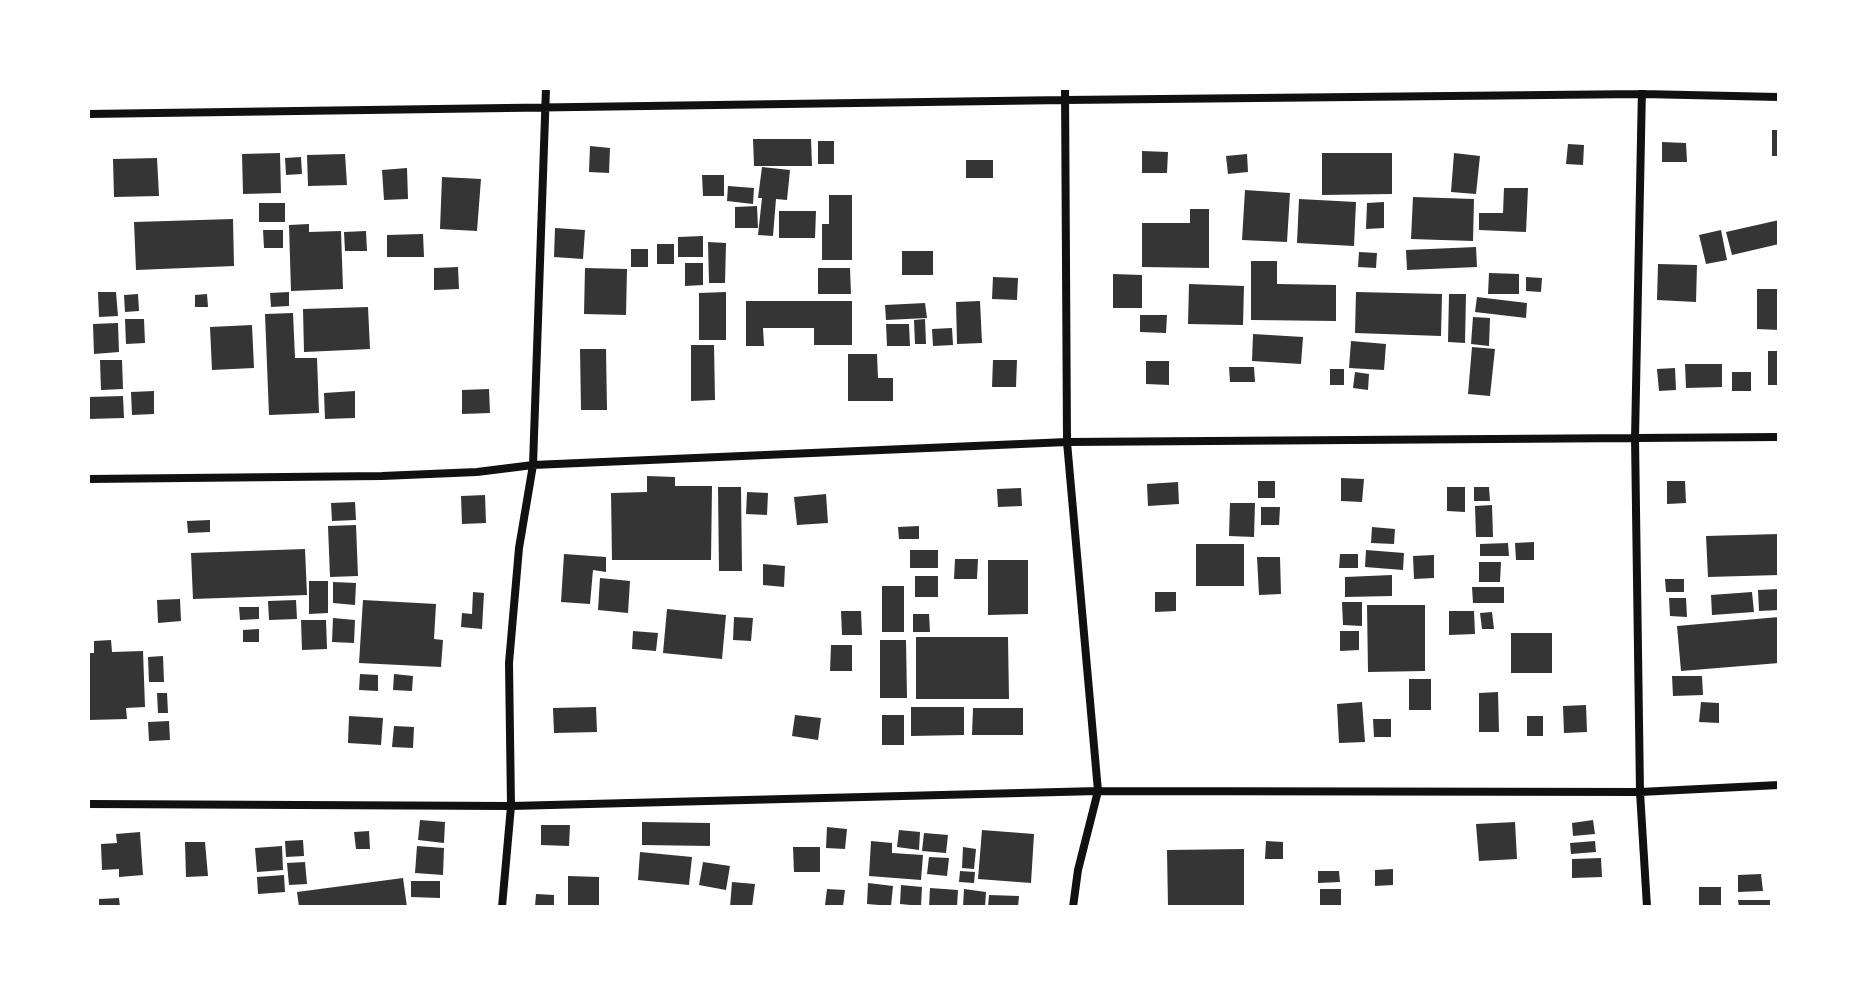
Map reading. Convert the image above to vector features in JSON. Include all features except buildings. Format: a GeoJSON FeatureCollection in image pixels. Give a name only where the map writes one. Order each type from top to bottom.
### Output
{"type":"FeatureCollection","features":[{"type":"Feature","properties":{"kind":"street"},"geometry":{"type":"LineString","coordinates":[[502,907],[511,806],[509,663],[519,548],[533,465],[546,88]]}},
{"type":"Feature","properties":{"kind":"street"},"geometry":{"type":"LineString","coordinates":[[1065,88],[1067,442],[1098,791],[1078,870],[1073,907]]}},
{"type":"Feature","properties":{"kind":"street"},"geometry":{"type":"LineString","coordinates":[[88,114],[1642,91],[1779,97]]}},
{"type":"Feature","properties":{"kind":"street"},"geometry":{"type":"LineString","coordinates":[[1642,91],[1635,438],[1640,792],[1647,907]]}},
{"type":"Feature","properties":{"kind":"street"},"geometry":{"type":"LineString","coordinates":[[88,479],[319,478],[477,472],[533,465],[1067,442],[1779,437]]}},
{"type":"Feature","properties":{"kind":"street"},"geometry":{"type":"LineString","coordinates":[[88,804],[511,806],[1098,791],[1640,792],[1779,785]]}}]}
